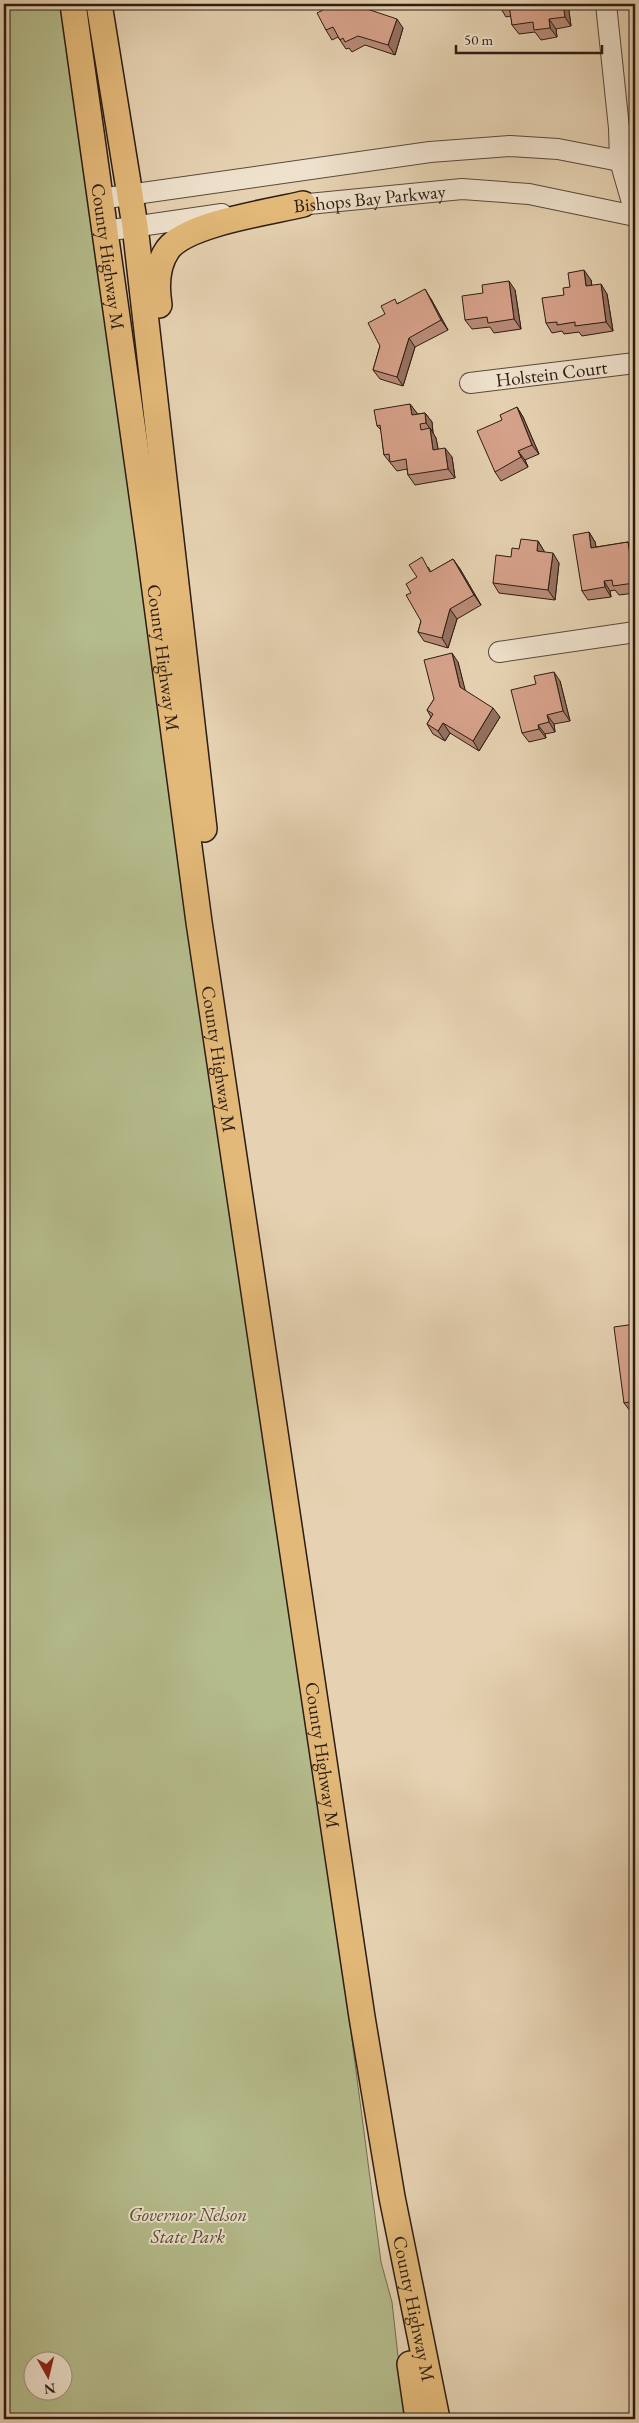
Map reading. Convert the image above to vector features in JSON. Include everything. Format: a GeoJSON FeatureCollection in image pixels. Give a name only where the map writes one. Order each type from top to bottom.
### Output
{"type":"FeatureCollection","features":[{"type":"Feature","properties":{"kind":"main road","name":"County Highway M"},"geometry":{"type":"LineString","coordinates":[[73,4],[201,932],[259,1311],[361,2007],[392,2197],[437,2419]]}},
{"type":"Feature","properties":{"kind":"main road","name":"County Highway M"},"geometry":{"type":"LineString","coordinates":[[100,4],[135,226],[174,572],[247,1177],[259,1311]]}},
{"type":"Feature","properties":{"kind":"main road"},"geometry":{"type":"LineString","coordinates":[[174,572],[172,404],[156,281],[162,260],[169,248],[182,238],[202,228],[303,204]]}},
{"type":"Feature","properties":{"kind":"main road","name":"County Highway M"},"geometry":{"type":"LineString","coordinates":[[392,2197],[395,2252],[418,2419]]}},
{"type":"Feature","properties":{"kind":"street"},"geometry":{"type":"LineString","coordinates":[[606,4],[619,128],[628,163],[635,214]]}},
{"type":"Feature","properties":{"kind":"street","name":"Bishops Bay Parkway"},"geometry":{"type":"LineString","coordinates":[[100,199],[430,152],[476,148],[558,149],[628,163]]}},
{"type":"Feature","properties":{"kind":"street","name":"Bishops Bay Parkway"},"geometry":{"type":"LineString","coordinates":[[105,231],[303,204],[462,189],[528,194],[635,214]]}},
{"type":"Feature","properties":{"kind":"street","name":"Holstein Court"},"geometry":{"type":"LineString","coordinates":[[470,383],[635,363]]}},
{"type":"Feature","properties":{"kind":"street"},"geometry":{"type":"LineString","coordinates":[[499,652],[635,632]]}},
{"type":"Feature","properties":{"kind":"green space","name":"Governor Nelson State Park"},"geometry":{"type":"Polygon","coordinates":[[[4,4],[68,4],[332,1887],[381,2262],[392,2302],[405,2419],[4,2419],[4,4]]]}},
{"type":"Feature","properties":{"kind":"green space"},"geometry":{"type":"Polygon","coordinates":[[[635,126],[635,150],[626,128],[635,126]]]}},
{"type":"Feature","properties":{"kind":"building"},"geometry":{"type":"Polygon","coordinates":[[[320,4],[364,4],[367,9],[397,19],[388,45],[358,36],[345,42],[343,38],[340,40],[333,27],[326,30],[317,13],[323,10],[320,4]]]}},
{"type":"Feature","properties":{"kind":"building"},"geometry":{"type":"Polygon","coordinates":[[[499,4],[563,4],[565,17],[549,19],[550,28],[534,30],[533,22],[512,25],[509,5],[500,7],[499,4]]]}},
{"type":"Feature","properties":{"kind":"building"},"geometry":{"type":"Polygon","coordinates":[[[584,270],[586,286],[601,284],[606,322],[575,326],[575,322],[557,325],[557,322],[546,323],[542,298],[564,295],[563,288],[570,287],[568,273],[584,270]]]}},
{"type":"Feature","properties":{"kind":"building"},"geometry":{"type":"Polygon","coordinates":[[[509,281],[514,319],[488,323],[487,317],[465,320],[462,296],[483,293],[482,285],[509,281]]]}},
{"type":"Feature","properties":{"kind":"building"},"geometry":{"type":"Polygon","coordinates":[[[425,289],[441,320],[409,338],[397,377],[373,370],[380,346],[368,323],[385,314],[381,306],[395,299],[397,304],[425,289]]]}},
{"type":"Feature","properties":{"kind":"building"},"geometry":{"type":"Polygon","coordinates":[[[410,404],[412,415],[425,413],[426,423],[420,424],[421,430],[430,428],[433,450],[445,448],[448,469],[408,475],[406,459],[390,462],[389,454],[384,455],[380,425],[377,426],[374,410],[410,404]]]}},
{"type":"Feature","properties":{"kind":"building"},"geometry":{"type":"Polygon","coordinates":[[[517,407],[532,445],[518,451],[521,457],[495,472],[477,431],[502,420],[500,415],[517,407]]]}},
{"type":"Feature","properties":{"kind":"building"},"geometry":{"type":"Polygon","coordinates":[[[589,532],[591,548],[628,542],[634,583],[613,586],[612,580],[604,581],[605,587],[582,591],[573,535],[589,532]]]}},
{"type":"Feature","properties":{"kind":"building"},"geometry":{"type":"Polygon","coordinates":[[[521,539],[538,541],[537,551],[553,553],[548,590],[493,583],[496,555],[511,557],[512,548],[519,549],[521,539]]]}},
{"type":"Feature","properties":{"kind":"building"},"geometry":{"type":"Polygon","coordinates":[[[422,557],[430,572],[453,559],[474,595],[450,609],[442,638],[418,632],[421,621],[406,595],[411,593],[406,584],[417,577],[409,565],[422,557]]]}},
{"type":"Feature","properties":{"kind":"building"},"geometry":{"type":"Polygon","coordinates":[[[452,653],[460,687],[493,708],[473,741],[443,723],[438,731],[427,724],[433,714],[427,710],[434,699],[424,660],[452,653]]]}},
{"type":"Feature","properties":{"kind":"building"},"geometry":{"type":"Polygon","coordinates":[[[554,672],[563,711],[547,715],[549,722],[538,725],[539,729],[522,733],[511,690],[536,684],[534,676],[554,672]]]}},
{"type":"Feature","properties":{"kind":"building"},"geometry":{"type":"Polygon","coordinates":[[[635,1324],[635,1401],[624,1403],[614,1327],[635,1324]]]}}]}
